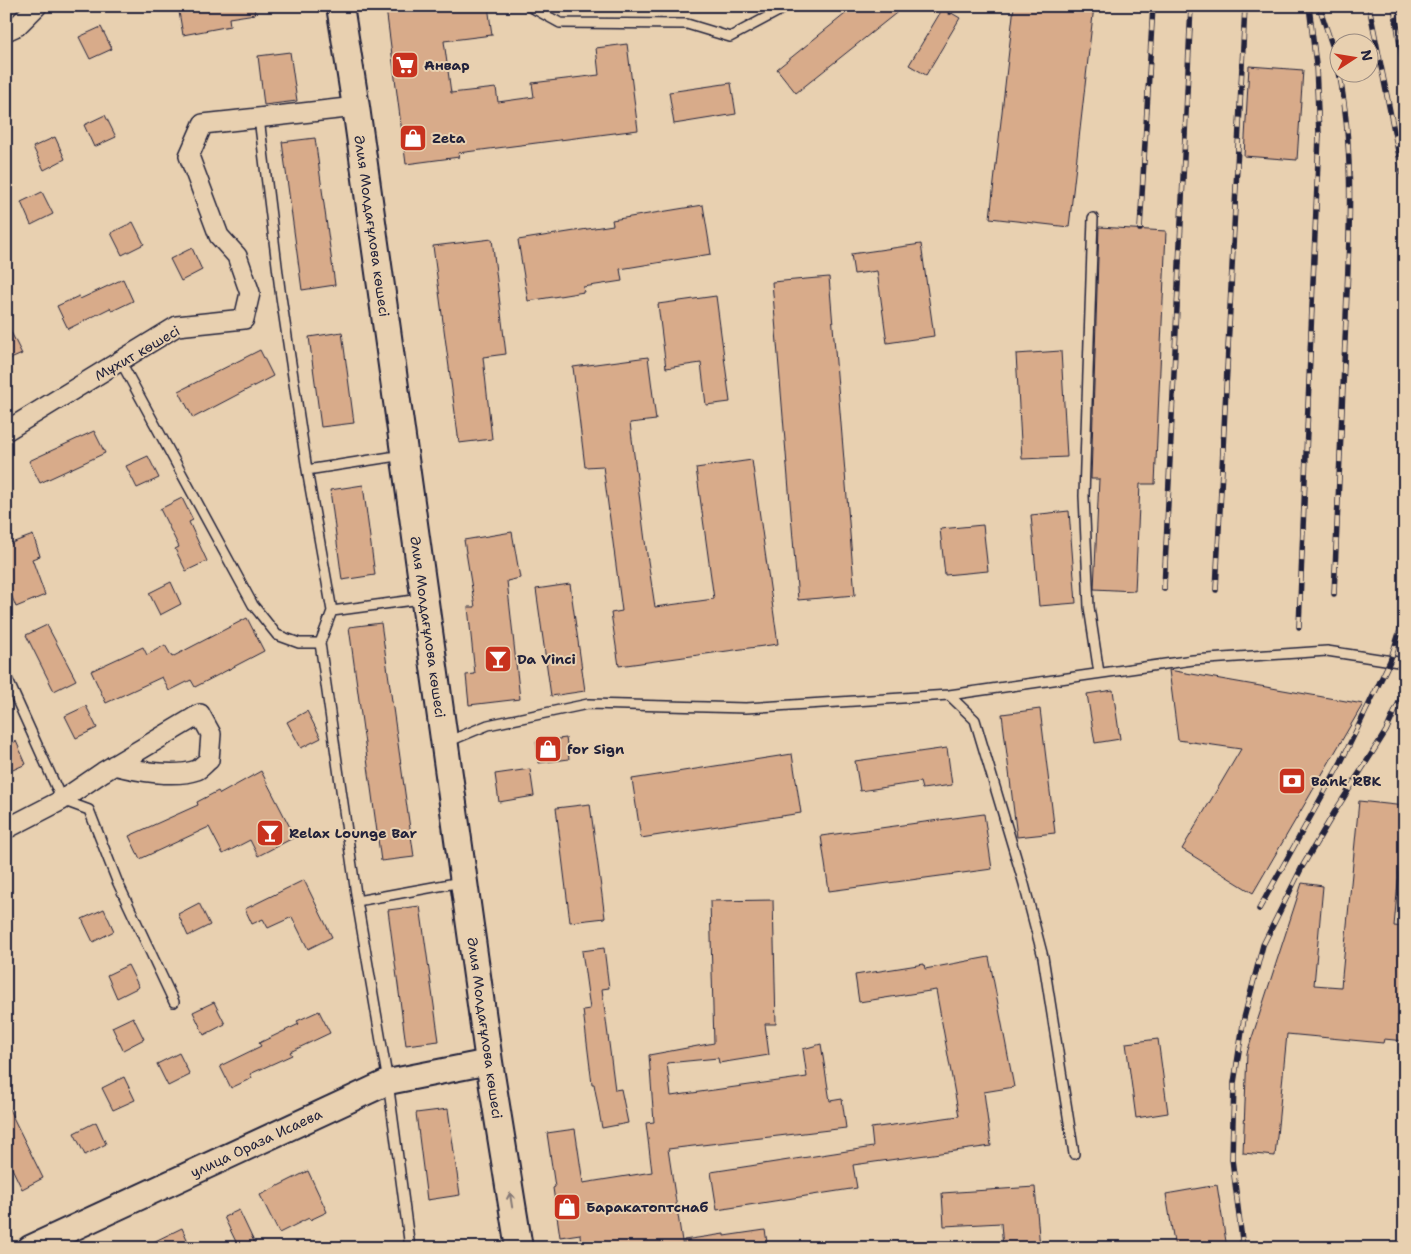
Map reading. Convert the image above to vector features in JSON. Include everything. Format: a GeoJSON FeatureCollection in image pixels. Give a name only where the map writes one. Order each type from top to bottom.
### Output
{"type":"FeatureCollection","features":[{"type":"Feature","properties":{"kind":"main road","name":"Әлия Молдағұлова көшесі"},"geometry":{"type":"LineString","coordinates":[[340,6],[356,107],[489,1062],[519,1248]]}},
{"type":"Feature","properties":{"kind":"street"},"geometry":{"type":"LineString","coordinates":[[6,31],[17,26],[37,6]]}},
{"type":"Feature","properties":{"kind":"street","name":"Мұхит көшесі"},"geometry":{"type":"LineString","coordinates":[[6,431],[177,326],[244,319],[250,293],[247,283],[237,256],[219,236],[189,156],[203,124],[356,107]]}},
{"type":"Feature","properties":{"kind":"street"},"geometry":{"type":"LineString","coordinates":[[6,830],[62,800],[114,765],[200,714],[211,734],[209,760],[199,769],[185,773],[140,771],[114,765]]}},
{"type":"Feature","properties":{"kind":"street","name":"улица Ораза Исаева"},"geometry":{"type":"LineString","coordinates":[[30,1248],[388,1082],[489,1062]]}},
{"type":"Feature","properties":{"kind":"lane"},"geometry":{"type":"LineString","coordinates":[[529,6],[560,23],[687,24],[730,37],[788,6]]}},
{"type":"Feature","properties":{"kind":"lane"},"geometry":{"type":"LineString","coordinates":[[259,118],[280,290],[307,470],[332,611],[320,644],[357,901],[388,1082],[410,1248]]}},
{"type":"Feature","properties":{"kind":"lane"},"geometry":{"type":"LineString","coordinates":[[1093,218],[1084,496],[1089,607],[1099,673]]}},
{"type":"Feature","properties":{"kind":"lane"},"geometry":{"type":"LineString","coordinates":[[121,362],[253,605],[277,635],[299,643],[320,644]]}},
{"type":"Feature","properties":{"kind":"lane"},"geometry":{"type":"LineString","coordinates":[[307,470],[404,455]]}},
{"type":"Feature","properties":{"kind":"lane"},"geometry":{"type":"LineString","coordinates":[[332,611],[424,599]]}},
{"type":"Feature","properties":{"kind":"lane"},"geometry":{"type":"LineString","coordinates":[[444,743],[488,725],[588,704],[746,708],[949,695],[1216,657],[1328,651],[1405,663]]}},
{"type":"Feature","properties":{"kind":"lane"},"geometry":{"type":"LineString","coordinates":[[6,676],[62,800],[89,810],[117,881],[174,1002]]}},
{"type":"Feature","properties":{"kind":"lane"},"geometry":{"type":"LineString","coordinates":[[949,695],[975,720],[1024,884],[1043,958],[1074,1154]]}},
{"type":"Feature","properties":{"kind":"lane"},"geometry":{"type":"LineString","coordinates":[[357,901],[464,882]]}},
{"type":"Feature","properties":{"kind":"building"},"geometry":{"type":"Polygon","coordinates":[[[178,6],[254,6],[255,14],[229,18],[230,26],[183,35],[178,6]]]}},
{"type":"Feature","properties":{"kind":"building"},"geometry":{"type":"Polygon","coordinates":[[[404,6],[488,6],[492,35],[444,41],[451,93],[496,88],[498,102],[534,97],[532,83],[599,75],[596,48],[627,44],[638,130],[458,153],[459,157],[406,164],[386,8],[404,6]]]}},
{"type":"Feature","properties":{"kind":"building"},"geometry":{"type":"Polygon","coordinates":[[[855,6],[905,6],[796,93],[777,69],[855,6]]]}},
{"type":"Feature","properties":{"kind":"building"},"geometry":{"type":"Polygon","coordinates":[[[1014,6],[1094,6],[1069,227],[990,218],[1014,6]]]}},
{"type":"Feature","properties":{"kind":"building"},"geometry":{"type":"Polygon","coordinates":[[[943,8],[960,18],[926,75],[909,65],[943,8]]]}},
{"type":"Feature","properties":{"kind":"building"},"geometry":{"type":"Polygon","coordinates":[[[101,27],[112,49],[90,59],[79,37],[101,27]]]}},
{"type":"Feature","properties":{"kind":"building"},"geometry":{"type":"Polygon","coordinates":[[[290,52],[297,101],[264,105],[258,56],[290,52]]]}},
{"type":"Feature","properties":{"kind":"building"},"geometry":{"type":"Polygon","coordinates":[[[1249,66],[1303,70],[1297,160],[1244,156],[1249,66]]]}},
{"type":"Feature","properties":{"kind":"building"},"geometry":{"type":"Polygon","coordinates":[[[731,83],[736,114],[674,124],[669,92],[731,83]]]}},
{"type":"Feature","properties":{"kind":"building"},"geometry":{"type":"Polygon","coordinates":[[[105,115],[116,137],[94,147],[84,125],[105,115]]]}},
{"type":"Feature","properties":{"kind":"building"},"geometry":{"type":"Polygon","coordinates":[[[55,137],[65,159],[44,170],[33,147],[55,137]]]}},
{"type":"Feature","properties":{"kind":"building"},"geometry":{"type":"Polygon","coordinates":[[[315,138],[335,285],[302,290],[282,142],[315,138]]]}},
{"type":"Feature","properties":{"kind":"building"},"geometry":{"type":"Polygon","coordinates":[[[42,192],[53,214],[31,225],[21,202],[42,192]]]}},
{"type":"Feature","properties":{"kind":"building"},"geometry":{"type":"Polygon","coordinates":[[[703,205],[711,254],[620,269],[622,281],[583,287],[584,292],[528,301],[518,240],[613,225],[612,220],[703,205]]]}},
{"type":"Feature","properties":{"kind":"building"},"geometry":{"type":"Polygon","coordinates":[[[133,222],[144,244],[122,255],[111,233],[133,222]]]}},
{"type":"Feature","properties":{"kind":"building"},"geometry":{"type":"Polygon","coordinates":[[[1099,227],[1166,231],[1155,484],[1140,484],[1135,591],[1094,589],[1099,479],[1091,479],[1099,227]]]}},
{"type":"Feature","properties":{"kind":"building"},"geometry":{"type":"Polygon","coordinates":[[[492,239],[506,354],[483,357],[492,439],[459,443],[433,246],[492,239]]]}},
{"type":"Feature","properties":{"kind":"building"},"geometry":{"type":"Polygon","coordinates":[[[921,244],[934,336],[887,343],[877,271],[854,274],[851,254],[921,244]]]}},
{"type":"Feature","properties":{"kind":"building"},"geometry":{"type":"Polygon","coordinates":[[[192,248],[202,270],[181,281],[170,259],[192,248]]]}},
{"type":"Feature","properties":{"kind":"building"},"geometry":{"type":"Polygon","coordinates":[[[829,277],[855,595],[798,600],[772,282],[829,277]]]}},
{"type":"Feature","properties":{"kind":"building"},"geometry":{"type":"Polygon","coordinates":[[[123,279],[133,301],[112,311],[110,308],[68,329],[57,306],[79,296],[80,299],[123,279]]]}},
{"type":"Feature","properties":{"kind":"building"},"geometry":{"type":"Polygon","coordinates":[[[716,296],[730,402],[706,405],[701,363],[666,368],[658,304],[716,296]]]}},
{"type":"Feature","properties":{"kind":"building"},"geometry":{"type":"Polygon","coordinates":[[[6,322],[22,354],[6,361],[6,322]]]}},
{"type":"Feature","properties":{"kind":"building"},"geometry":{"type":"Polygon","coordinates":[[[342,332],[354,423],[321,427],[309,337],[342,332]]]}},
{"type":"Feature","properties":{"kind":"building"},"geometry":{"type":"Polygon","coordinates":[[[260,350],[273,376],[193,418],[179,391],[260,350]]]}},
{"type":"Feature","properties":{"kind":"building"},"geometry":{"type":"Polygon","coordinates":[[[1061,351],[1067,457],[1022,459],[1016,354],[1061,351]]]}},
{"type":"Feature","properties":{"kind":"building"},"geometry":{"type":"Polygon","coordinates":[[[648,357],[656,420],[630,423],[655,607],[714,599],[696,468],[752,460],[778,644],[619,666],[611,613],[622,611],[603,466],[585,467],[573,367],[648,357]]]}},
{"type":"Feature","properties":{"kind":"building"},"geometry":{"type":"Polygon","coordinates":[[[94,431],[105,453],[40,483],[29,461],[94,431]]]}},
{"type":"Feature","properties":{"kind":"building"},"geometry":{"type":"Polygon","coordinates":[[[148,456],[159,478],[137,488],[126,466],[148,456]]]}},
{"type":"Feature","properties":{"kind":"building"},"geometry":{"type":"Polygon","coordinates":[[[363,485],[375,575],[342,580],[330,490],[363,485]]]}},
{"type":"Feature","properties":{"kind":"building"},"geometry":{"type":"Polygon","coordinates":[[[182,498],[193,520],[189,522],[207,561],[186,571],[175,549],[179,547],[160,509],[182,498]]]}},
{"type":"Feature","properties":{"kind":"building"},"geometry":{"type":"Polygon","coordinates":[[[1069,511],[1076,603],[1039,606],[1031,515],[1069,511]]]}},
{"type":"Feature","properties":{"kind":"building"},"geometry":{"type":"Polygon","coordinates":[[[983,525],[988,571],[945,575],[940,529],[983,525]]]}},
{"type":"Feature","properties":{"kind":"building"},"geometry":{"type":"Polygon","coordinates":[[[512,532],[520,578],[507,581],[520,699],[469,705],[466,675],[475,674],[468,607],[475,607],[464,540],[512,532]]]}},
{"type":"Feature","properties":{"kind":"building"},"geometry":{"type":"Polygon","coordinates":[[[33,535],[40,556],[32,559],[45,595],[16,607],[6,582],[6,545],[33,535]]]}},
{"type":"Feature","properties":{"kind":"building"},"geometry":{"type":"Polygon","coordinates":[[[171,582],[181,604],[160,615],[149,593],[171,582]]]}},
{"type":"Feature","properties":{"kind":"building"},"geometry":{"type":"Polygon","coordinates":[[[570,584],[585,691],[551,696],[536,589],[570,584]]]}},
{"type":"Feature","properties":{"kind":"building"},"geometry":{"type":"Polygon","coordinates":[[[247,618],[264,651],[195,687],[191,680],[169,691],[162,677],[106,703],[91,671],[143,647],[147,655],[165,645],[172,657],[247,618]]]}},
{"type":"Feature","properties":{"kind":"building"},"geometry":{"type":"Polygon","coordinates":[[[381,623],[414,857],[381,861],[349,627],[381,623]]]}},
{"type":"Feature","properties":{"kind":"building"},"geometry":{"type":"Polygon","coordinates":[[[47,625],[76,680],[54,691],[26,635],[47,625]]]}},
{"type":"Feature","properties":{"kind":"building"},"geometry":{"type":"Polygon","coordinates":[[[1169,670],[1363,704],[1253,893],[1182,849],[1241,749],[1178,740],[1169,670]]]}},
{"type":"Feature","properties":{"kind":"building"},"geometry":{"type":"Polygon","coordinates":[[[1113,690],[1120,739],[1095,743],[1087,694],[1113,690]]]}},
{"type":"Feature","properties":{"kind":"building"},"geometry":{"type":"Polygon","coordinates":[[[86,706],[97,728],[76,738],[65,716],[86,706]]]}},
{"type":"Feature","properties":{"kind":"building"},"geometry":{"type":"Polygon","coordinates":[[[1040,709],[1055,833],[1017,837],[1002,714],[1040,709]]]}},
{"type":"Feature","properties":{"kind":"building"},"geometry":{"type":"Polygon","coordinates":[[[307,711],[321,738],[301,748],[287,722],[307,711]]]}},
{"type":"Feature","properties":{"kind":"building"},"geometry":{"type":"Polygon","coordinates":[[[566,738],[569,759],[539,763],[536,742],[566,738]]]}},
{"type":"Feature","properties":{"kind":"building"},"geometry":{"type":"Polygon","coordinates":[[[16,741],[26,764],[6,773],[6,746],[16,741]]]}},
{"type":"Feature","properties":{"kind":"building"},"geometry":{"type":"Polygon","coordinates":[[[947,748],[952,785],[922,789],[920,782],[860,791],[855,761],[947,748]]]}},
{"type":"Feature","properties":{"kind":"building"},"geometry":{"type":"Polygon","coordinates":[[[792,754],[801,813],[641,838],[632,779],[792,754]]]}},
{"type":"Feature","properties":{"kind":"building"},"geometry":{"type":"Polygon","coordinates":[[[530,769],[534,796],[499,802],[495,774],[530,769]]]}},
{"type":"Feature","properties":{"kind":"building"},"geometry":{"type":"Polygon","coordinates":[[[261,771],[295,837],[258,856],[250,840],[223,854],[209,827],[140,859],[129,836],[198,805],[197,802],[218,791],[220,794],[261,771]]]}},
{"type":"Feature","properties":{"kind":"building"},"geometry":{"type":"Polygon","coordinates":[[[1359,801],[1405,806],[1394,926],[1405,927],[1405,1041],[1384,1039],[1383,1043],[1287,1034],[1275,1156],[1243,1153],[1247,1053],[1302,883],[1323,886],[1314,985],[1341,987],[1359,801]]]}},
{"type":"Feature","properties":{"kind":"building"},"geometry":{"type":"Polygon","coordinates":[[[590,804],[605,918],[570,922],[556,808],[590,804]]]}},
{"type":"Feature","properties":{"kind":"building"},"geometry":{"type":"Polygon","coordinates":[[[984,814],[992,869],[829,891],[821,836],[984,814]]]}},
{"type":"Feature","properties":{"kind":"building"},"geometry":{"type":"Polygon","coordinates":[[[304,880],[332,937],[308,949],[292,917],[268,928],[263,919],[252,924],[245,909],[304,880]]]}},
{"type":"Feature","properties":{"kind":"building"},"geometry":{"type":"Polygon","coordinates":[[[773,900],[776,1024],[765,1024],[769,1055],[719,1063],[718,1058],[667,1063],[671,1096],[807,1077],[803,1049],[821,1044],[830,1101],[842,1099],[846,1128],[668,1149],[683,1248],[581,1248],[580,1234],[560,1237],[547,1133],[575,1129],[583,1183],[652,1172],[646,1123],[654,1122],[649,1055],[714,1043],[710,901],[773,900]]]}},
{"type":"Feature","properties":{"kind":"building"},"geometry":{"type":"Polygon","coordinates":[[[199,903],[210,925],[188,936],[178,914],[199,903]]]}},
{"type":"Feature","properties":{"kind":"building"},"geometry":{"type":"Polygon","coordinates":[[[420,906],[439,1041],[406,1045],[388,910],[420,906]]]}},
{"type":"Feature","properties":{"kind":"building"},"geometry":{"type":"Polygon","coordinates":[[[104,909],[114,931],[93,942],[82,919],[104,909]]]}},
{"type":"Feature","properties":{"kind":"building"},"geometry":{"type":"Polygon","coordinates":[[[604,948],[609,988],[602,989],[615,1090],[621,1089],[628,1123],[602,1128],[594,1084],[592,1084],[583,1010],[590,1009],[582,951],[604,948]]]}},
{"type":"Feature","properties":{"kind":"building"},"geometry":{"type":"Polygon","coordinates":[[[989,957],[1014,1087],[984,1092],[991,1146],[853,1165],[857,1188],[717,1210],[711,1172],[873,1147],[871,1128],[959,1116],[936,990],[859,1002],[855,975],[924,964],[925,969],[989,957]]]}},
{"type":"Feature","properties":{"kind":"building"},"geometry":{"type":"Polygon","coordinates":[[[128,965],[139,987],[117,998],[107,975],[128,965]]]}},
{"type":"Feature","properties":{"kind":"building"},"geometry":{"type":"Polygon","coordinates":[[[214,1002],[225,1024],[204,1035],[193,1012],[214,1002]]]}},
{"type":"Feature","properties":{"kind":"building"},"geometry":{"type":"Polygon","coordinates":[[[319,1011],[330,1033],[290,1052],[292,1055],[250,1074],[252,1078],[231,1088],[220,1066],[261,1046],[259,1043],[299,1024],[297,1021],[319,1011]]]}},
{"type":"Feature","properties":{"kind":"building"},"geometry":{"type":"Polygon","coordinates":[[[133,1017],[144,1039],[123,1050],[112,1027],[133,1017]]]}},
{"type":"Feature","properties":{"kind":"building"},"geometry":{"type":"Polygon","coordinates":[[[1158,1039],[1168,1113],[1136,1118],[1126,1043],[1158,1039]]]}},
{"type":"Feature","properties":{"kind":"building"},"geometry":{"type":"Polygon","coordinates":[[[179,1053],[190,1075],[168,1086],[157,1064],[179,1053]]]}},
{"type":"Feature","properties":{"kind":"building"},"geometry":{"type":"Polygon","coordinates":[[[124,1077],[135,1100],[113,1110],[102,1088],[124,1077]]]}},
{"type":"Feature","properties":{"kind":"building"},"geometry":{"type":"Polygon","coordinates":[[[6,1103],[43,1178],[22,1189],[6,1156],[6,1103]]]}},
{"type":"Feature","properties":{"kind":"building"},"geometry":{"type":"Polygon","coordinates":[[[448,1109],[460,1195],[427,1200],[416,1113],[448,1109]]]}},
{"type":"Feature","properties":{"kind":"building"},"geometry":{"type":"Polygon","coordinates":[[[96,1122],[106,1144],[85,1155],[74,1133],[96,1122]]]}},
{"type":"Feature","properties":{"kind":"building"},"geometry":{"type":"Polygon","coordinates":[[[308,1171],[327,1212],[310,1220],[309,1218],[279,1233],[260,1195],[308,1171]]]}},
{"type":"Feature","properties":{"kind":"building"},"geometry":{"type":"Polygon","coordinates":[[[1217,1185],[1227,1248],[1175,1248],[1166,1194],[1217,1185]]]}},
{"type":"Feature","properties":{"kind":"building"},"geometry":{"type":"Polygon","coordinates":[[[1035,1187],[1040,1248],[1003,1248],[1001,1223],[944,1226],[942,1193],[1035,1187]]]}},
{"type":"Feature","properties":{"kind":"building"},"geometry":{"type":"Polygon","coordinates":[[[239,1210],[257,1248],[239,1248],[224,1217],[239,1210]]]}},
{"type":"Feature","properties":{"kind":"building"},"geometry":{"type":"Polygon","coordinates":[[[182,1228],[191,1248],[141,1248],[182,1228]]]}},
{"type":"Feature","properties":{"kind":"building"},"geometry":{"type":"Polygon","coordinates":[[[765,1230],[768,1248],[684,1248],[684,1240],[765,1230]]]}},
{"type":"Feature","properties":{"kind":"railway"},"geometry":{"type":"LineString","coordinates":[[950,12],[954,6]]}},
{"type":"Feature","properties":{"kind":"railway"},"geometry":{"type":"LineString","coordinates":[[1140,229],[1153,6]]}},
{"type":"Feature","properties":{"kind":"railway"},"geometry":{"type":"LineString","coordinates":[[1164,589],[1191,6]]}},
{"type":"Feature","properties":{"kind":"railway"},"geometry":{"type":"LineString","coordinates":[[1216,590],[1245,6]]}},
{"type":"Feature","properties":{"kind":"railway"},"geometry":{"type":"LineString","coordinates":[[1299,627],[1319,135],[1316,65],[1309,6]]}},
{"type":"Feature","properties":{"kind":"railway"},"geometry":{"type":"LineString","coordinates":[[1319,6],[1328,33]]}},
{"type":"Feature","properties":{"kind":"railway"},"geometry":{"type":"LineString","coordinates":[[1369,6],[1405,186]]}},
{"type":"Feature","properties":{"kind":"railway"},"geometry":{"type":"LineString","coordinates":[[1394,6],[1405,77]]}},
{"type":"Feature","properties":{"kind":"railway"},"geometry":{"type":"LineString","coordinates":[[1334,594],[1350,195],[1347,133],[1341,82]]}},
{"type":"Feature","properties":{"kind":"railway"},"geometry":{"type":"LineString","coordinates":[[1259,909],[1341,762],[1390,661],[1400,630],[1405,604]]}},
{"type":"Feature","properties":{"kind":"railway"},"geometry":{"type":"LineString","coordinates":[[1243,1248],[1232,1159],[1234,1083],[1244,1018],[1263,945],[1302,867],[1386,731],[1405,689]]}},
{"type":"Feature","properties":{"kind":"place","name":"Анвар"},"geometry":{"type":"Point","coordinates":[405,65]}},
{"type":"Feature","properties":{"kind":"place","name":"Zeta"},"geometry":{"type":"Point","coordinates":[413,138]}},
{"type":"Feature","properties":{"kind":"place","name":"Da Vinci"},"geometry":{"type":"Point","coordinates":[498,659]}},
{"type":"Feature","properties":{"kind":"place","name":"for Sign"},"geometry":{"type":"Point","coordinates":[548,749]}},
{"type":"Feature","properties":{"kind":"place","name":"Bank RBK"},"geometry":{"type":"Point","coordinates":[1292,781]}},
{"type":"Feature","properties":{"kind":"place","name":"Relax Lounge Bar"},"geometry":{"type":"Point","coordinates":[270,833]}},
{"type":"Feature","properties":{"kind":"place","name":"Баракатоптснаб"},"geometry":{"type":"Point","coordinates":[567,1207]}}]}
